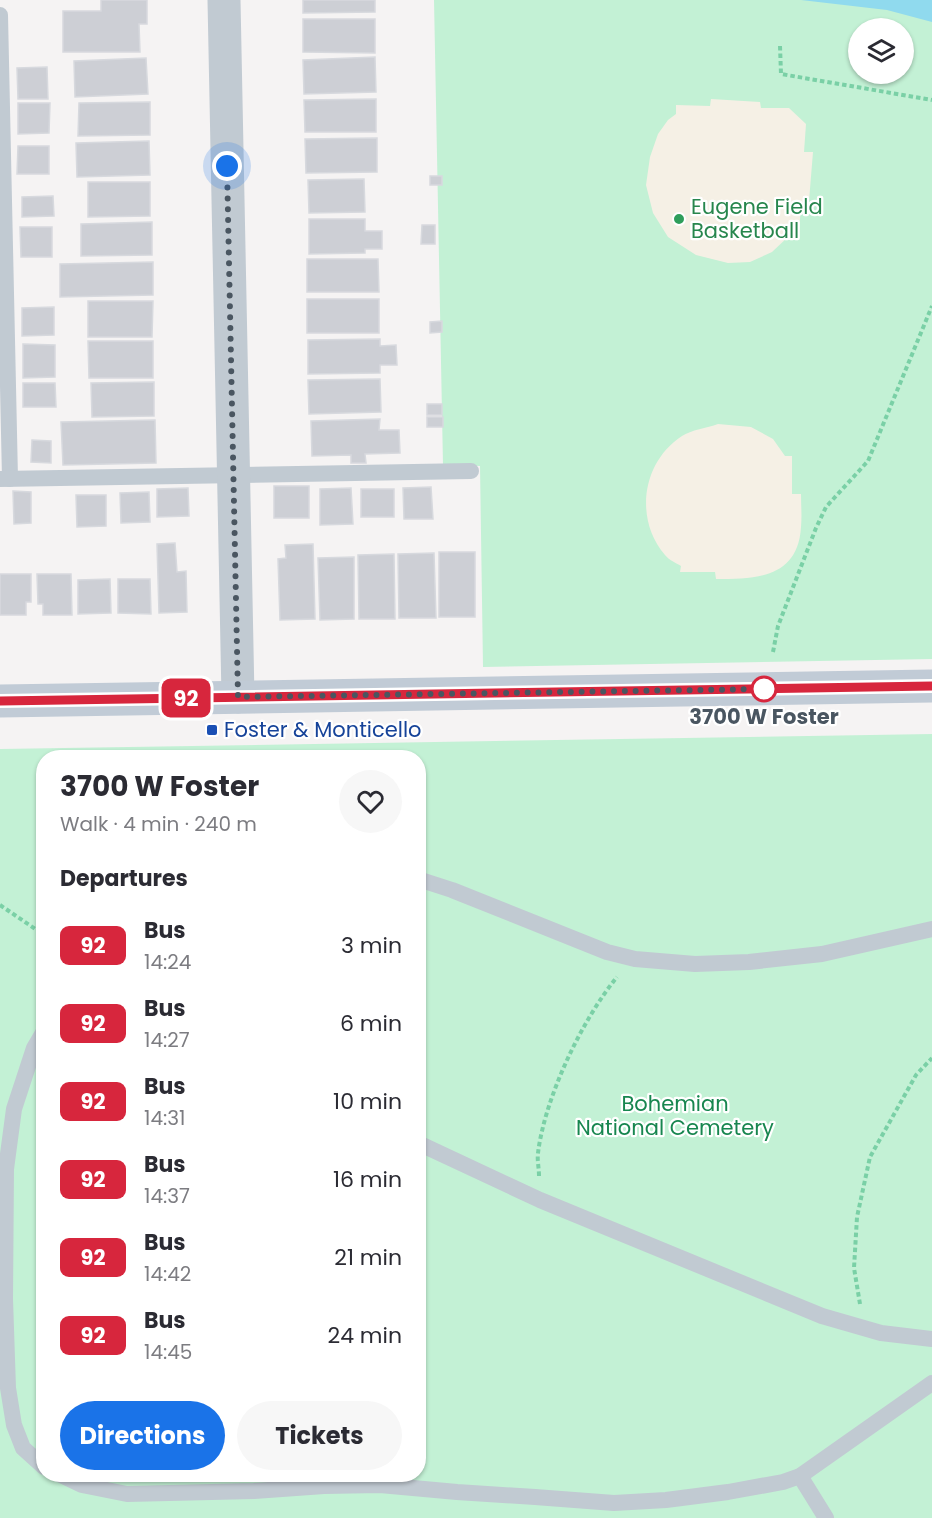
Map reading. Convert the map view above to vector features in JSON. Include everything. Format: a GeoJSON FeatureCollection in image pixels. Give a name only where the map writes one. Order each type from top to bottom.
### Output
{"type":"FeatureCollection","features":[{"type":"Feature","properties":{"kind":"main road"},"geometry":{"type":"LineString","coordinates":[[0,701],[932,687]]}},
{"type":"Feature","properties":{"kind":"street"},"geometry":{"type":"LineString","coordinates":[[224,0],[238,697]]}},
{"type":"Feature","properties":{"kind":"lane"},"geometry":{"type":"LineString","coordinates":[[0,15],[5,479],[471,471]]}},
{"type":"Feature","properties":{"kind":"lane"},"geometry":{"type":"LineString","coordinates":[[426,882],[607,952],[635,960],[695,964],[749,962],[822,954],[932,929]]}},
{"type":"Feature","properties":{"kind":"lane"},"geometry":{"type":"LineString","coordinates":[[36,1045],[14,1109],[6,1169],[5,1263],[8,1388],[14,1425],[23,1448],[36,1460]]}},
{"type":"Feature","properties":{"kind":"lane"},"geometry":{"type":"LineString","coordinates":[[426,1147],[540,1200],[822,1316],[881,1333],[932,1339]]}},
{"type":"Feature","properties":{"kind":"lane"},"geometry":{"type":"LineString","coordinates":[[76,1482],[127,1494],[380,1485],[614,1503],[666,1500],[783,1482],[804,1483],[932,1383]]}},
{"type":"Feature","properties":{"kind":"lane"},"geometry":{"type":"LineString","coordinates":[[804,1483],[809,1518]]}},
{"type":"Feature","properties":{"kind":"lane"},"geometry":{"type":"LineString","coordinates":[[804,1483],[826,1518]]}},
{"type":"Feature","properties":{"kind":"path"},"geometry":{"type":"LineString","coordinates":[[780,46],[781,75],[932,100]]}},
{"type":"Feature","properties":{"kind":"path"},"geometry":{"type":"LineString","coordinates":[[773,652],[778,626],[816,528],[826,507],[868,461],[932,306]]}},
{"type":"Feature","properties":{"kind":"path"},"geometry":{"type":"LineString","coordinates":[[0,904],[36,929]]}},
{"type":"Feature","properties":{"kind":"path"},"geometry":{"type":"LineString","coordinates":[[540,1200],[538,1154],[547,1112],[566,1065],[592,1014],[616,978],[635,960]]}},
{"type":"Feature","properties":{"kind":"path"},"geometry":{"type":"LineString","coordinates":[[863,1328],[854,1268],[856,1217],[870,1156],[916,1075],[932,1058]]}},
{"type":"Feature","properties":{"kind":"green space"},"geometry":{"type":"Polygon","coordinates":[[[434,0],[932,0],[932,659],[483,667],[480,466],[443,465],[434,0]]]}},
{"type":"Feature","properties":{"kind":"green space","name":"Bohemian National Cemetery"},"geometry":{"type":"Polygon","coordinates":[[[932,734],[932,1518],[0,1518],[0,749],[932,734]]]}},
{"type":"Feature","properties":{"kind":"sand"},"geometry":{"type":"Polygon","coordinates":[[[711,99],[760,102],[761,108],[789,108],[806,124],[804,152],[813,152],[809,201],[801,202],[799,236],[789,236],[772,252],[750,262],[728,263],[696,255],[668,237],[653,213],[646,185],[650,157],[658,134],[668,120],[676,114],[676,105],[710,106],[711,99]]]}},
{"type":"Feature","properties":{"kind":"sand"},"geometry":{"type":"Polygon","coordinates":[[[718,424],[751,427],[773,439],[785,456],[792,456],[792,494],[801,494],[801,527],[798,544],[792,557],[783,566],[760,576],[716,579],[715,572],[680,572],[681,566],[665,555],[655,541],[649,525],[646,508],[647,492],[658,460],[682,436],[718,424]]]}},
{"type":"Feature","properties":{"kind":"water"},"geometry":{"type":"Polygon","coordinates":[[[801,0],[932,0],[932,22],[887,10],[801,0]]]}},
{"type":"Feature","properties":{"kind":"building"},"geometry":{"type":"Polygon","coordinates":[[[101,0],[147,0],[147,24],[139,24],[140,52],[63,52],[63,11],[101,11],[101,0]]]}},
{"type":"Feature","properties":{"kind":"building"},"geometry":{"type":"Polygon","coordinates":[[[303,0],[375,0],[375,12],[303,13],[303,0]]]}},
{"type":"Feature","properties":{"kind":"building"},"geometry":{"type":"Polygon","coordinates":[[[303,19],[375,19],[375,53],[303,52],[303,19]]]}},
{"type":"Feature","properties":{"kind":"building"},"geometry":{"type":"Polygon","coordinates":[[[375,57],[376,92],[304,94],[303,60],[375,57]]]}},
{"type":"Feature","properties":{"kind":"building"},"geometry":{"type":"Polygon","coordinates":[[[146,58],[148,94],[75,97],[74,61],[146,58]]]}},
{"type":"Feature","properties":{"kind":"building"},"geometry":{"type":"Polygon","coordinates":[[[47,67],[48,99],[18,99],[17,68],[47,67]]]}},
{"type":"Feature","properties":{"kind":"building"},"geometry":{"type":"Polygon","coordinates":[[[376,99],[376,132],[305,132],[304,100],[376,99]]]}},
{"type":"Feature","properties":{"kind":"building"},"geometry":{"type":"Polygon","coordinates":[[[150,102],[150,135],[78,136],[79,103],[150,102]]]}},
{"type":"Feature","properties":{"kind":"building"},"geometry":{"type":"Polygon","coordinates":[[[18,103],[50,103],[49,133],[18,134],[18,103]]]}},
{"type":"Feature","properties":{"kind":"building"},"geometry":{"type":"Polygon","coordinates":[[[377,138],[377,172],[306,173],[305,139],[377,138]]]}},
{"type":"Feature","properties":{"kind":"building"},"geometry":{"type":"Polygon","coordinates":[[[149,141],[150,175],[77,177],[76,143],[149,141]]]}},
{"type":"Feature","properties":{"kind":"building"},"geometry":{"type":"Polygon","coordinates":[[[18,146],[49,146],[49,174],[17,174],[18,146]]]}},
{"type":"Feature","properties":{"kind":"building"},"geometry":{"type":"Polygon","coordinates":[[[430,176],[442,176],[442,185],[430,185],[430,176]]]}},
{"type":"Feature","properties":{"kind":"building"},"geometry":{"type":"Polygon","coordinates":[[[364,179],[365,212],[309,213],[308,180],[364,179]]]}},
{"type":"Feature","properties":{"kind":"building"},"geometry":{"type":"Polygon","coordinates":[[[88,182],[150,182],[150,216],[88,217],[88,182]]]}},
{"type":"Feature","properties":{"kind":"building"},"geometry":{"type":"Polygon","coordinates":[[[53,196],[54,216],[22,217],[22,197],[53,196]]]}},
{"type":"Feature","properties":{"kind":"building"},"geometry":{"type":"Polygon","coordinates":[[[309,219],[365,219],[365,231],[382,231],[382,249],[365,249],[365,253],[309,254],[309,219]]]}},
{"type":"Feature","properties":{"kind":"building"},"geometry":{"type":"Polygon","coordinates":[[[152,222],[152,255],[81,256],[81,224],[152,222]]]}},
{"type":"Feature","properties":{"kind":"building"},"geometry":{"type":"Polygon","coordinates":[[[422,225],[435,225],[435,244],[421,244],[422,225]]]}},
{"type":"Feature","properties":{"kind":"building"},"geometry":{"type":"Polygon","coordinates":[[[20,227],[52,227],[52,257],[21,257],[20,227]]]}},
{"type":"Feature","properties":{"kind":"building"},"geometry":{"type":"Polygon","coordinates":[[[307,259],[378,259],[379,292],[307,292],[307,259]]]}},
{"type":"Feature","properties":{"kind":"building"},"geometry":{"type":"Polygon","coordinates":[[[153,262],[153,295],[60,297],[60,264],[153,262]]]}},
{"type":"Feature","properties":{"kind":"building"},"geometry":{"type":"Polygon","coordinates":[[[307,299],[379,299],[379,333],[307,333],[307,299]]]}},
{"type":"Feature","properties":{"kind":"building"},"geometry":{"type":"Polygon","coordinates":[[[88,301],[153,301],[152,337],[88,337],[88,301]]]}},
{"type":"Feature","properties":{"kind":"building"},"geometry":{"type":"Polygon","coordinates":[[[54,307],[54,335],[22,336],[22,308],[54,307]]]}},
{"type":"Feature","properties":{"kind":"building"},"geometry":{"type":"Polygon","coordinates":[[[442,321],[442,332],[430,333],[430,322],[442,321]]]}},
{"type":"Feature","properties":{"kind":"building"},"geometry":{"type":"Polygon","coordinates":[[[380,339],[380,346],[396,345],[397,365],[380,365],[380,373],[308,374],[308,340],[380,339]]]}},
{"type":"Feature","properties":{"kind":"building"},"geometry":{"type":"Polygon","coordinates":[[[88,341],[153,341],[153,378],[89,378],[88,341]]]}},
{"type":"Feature","properties":{"kind":"building"},"geometry":{"type":"Polygon","coordinates":[[[23,344],[55,345],[55,377],[23,378],[23,344]]]}},
{"type":"Feature","properties":{"kind":"building"},"geometry":{"type":"Polygon","coordinates":[[[380,379],[381,412],[309,414],[308,380],[380,379]]]}},
{"type":"Feature","properties":{"kind":"building"},"geometry":{"type":"Polygon","coordinates":[[[154,382],[154,416],[92,417],[91,383],[154,382]]]}},
{"type":"Feature","properties":{"kind":"building"},"geometry":{"type":"Polygon","coordinates":[[[23,383],[55,383],[56,407],[23,407],[23,383]]]}},
{"type":"Feature","properties":{"kind":"building"},"geometry":{"type":"Polygon","coordinates":[[[427,404],[442,404],[442,415],[427,415],[427,404]]]}},
{"type":"Feature","properties":{"kind":"building"},"geometry":{"type":"Polygon","coordinates":[[[427,417],[443,417],[443,427],[427,427],[427,417]]]}},
{"type":"Feature","properties":{"kind":"building"},"geometry":{"type":"Polygon","coordinates":[[[380,419],[379,430],[399,430],[400,453],[365,454],[366,463],[351,463],[351,455],[312,456],[311,421],[380,419]]]}},
{"type":"Feature","properties":{"kind":"building"},"geometry":{"type":"Polygon","coordinates":[[[155,420],[156,463],[63,465],[61,422],[155,420]]]}},
{"type":"Feature","properties":{"kind":"building"},"geometry":{"type":"Polygon","coordinates":[[[32,440],[51,441],[51,463],[31,462],[32,440]]]}},
{"type":"Feature","properties":{"kind":"building"},"geometry":{"type":"Polygon","coordinates":[[[274,486],[309,486],[309,518],[274,518],[274,486]]]}},
{"type":"Feature","properties":{"kind":"building"},"geometry":{"type":"Polygon","coordinates":[[[431,487],[433,519],[404,519],[403,488],[431,487]]]}},
{"type":"Feature","properties":{"kind":"building"},"geometry":{"type":"Polygon","coordinates":[[[188,488],[189,516],[157,517],[157,489],[188,488]]]}},
{"type":"Feature","properties":{"kind":"building"},"geometry":{"type":"Polygon","coordinates":[[[351,488],[353,524],[320,525],[320,489],[351,488]]]}},
{"type":"Feature","properties":{"kind":"building"},"geometry":{"type":"Polygon","coordinates":[[[361,489],[394,489],[394,517],[361,517],[361,489]]]}},
{"type":"Feature","properties":{"kind":"building"},"geometry":{"type":"Polygon","coordinates":[[[13,491],[31,492],[31,523],[14,524],[13,491]]]}},
{"type":"Feature","properties":{"kind":"building"},"geometry":{"type":"Polygon","coordinates":[[[149,492],[150,522],[121,523],[120,493],[149,492]]]}},
{"type":"Feature","properties":{"kind":"building"},"geometry":{"type":"Polygon","coordinates":[[[76,495],[106,495],[106,526],[77,527],[76,495]]]}},
{"type":"Feature","properties":{"kind":"building"},"geometry":{"type":"Polygon","coordinates":[[[175,543],[177,572],[186,571],[187,612],[159,613],[157,544],[175,543]]]}},
{"type":"Feature","properties":{"kind":"building"},"geometry":{"type":"Polygon","coordinates":[[[313,544],[315,619],[280,620],[278,559],[286,558],[285,545],[313,544]]]}},
{"type":"Feature","properties":{"kind":"building"},"geometry":{"type":"Polygon","coordinates":[[[439,552],[475,552],[475,617],[439,617],[439,552]]]}},
{"type":"Feature","properties":{"kind":"building"},"geometry":{"type":"Polygon","coordinates":[[[434,553],[436,618],[399,618],[398,554],[434,553]]]}},
{"type":"Feature","properties":{"kind":"building"},"geometry":{"type":"Polygon","coordinates":[[[394,554],[395,619],[359,619],[358,555],[394,554]]]}},
{"type":"Feature","properties":{"kind":"building"},"geometry":{"type":"Polygon","coordinates":[[[354,557],[354,619],[320,620],[318,558],[354,557]]]}},
{"type":"Feature","properties":{"kind":"building"},"geometry":{"type":"Polygon","coordinates":[[[0,574],[31,574],[31,602],[26,602],[26,615],[0,615],[0,574]]]}},
{"type":"Feature","properties":{"kind":"building"},"geometry":{"type":"Polygon","coordinates":[[[37,574],[71,574],[72,615],[43,615],[43,604],[38,604],[37,574]]]}},
{"type":"Feature","properties":{"kind":"building"},"geometry":{"type":"Polygon","coordinates":[[[110,579],[111,613],[78,614],[78,580],[110,579]]]}},
{"type":"Feature","properties":{"kind":"building"},"geometry":{"type":"Polygon","coordinates":[[[118,579],[150,579],[151,614],[118,613],[118,579]]]}},
{"type":"Feature","properties":{"kind":"bus line","name":"92"},"geometry":{"type":"LineString","coordinates":[[0,701],[932,686]]}},
{"type":"Feature","properties":{"kind":"place","name":"Eugene Field Basketball"},"geometry":{"type":"Point","coordinates":[679,219]}},
{"type":"Feature","properties":{"kind":"place","name":"3700 W Foster"},"geometry":{"type":"Point","coordinates":[764,689]}},
{"type":"Feature","properties":{"kind":"place","name":"Foster & Monticello"},"geometry":{"type":"Point","coordinates":[212,730]}},
{"type":"Feature","properties":{"kind":"route"},"geometry":{"type":"LineString","coordinates":[[227,166],[238,697],[764,689]]}}]}
